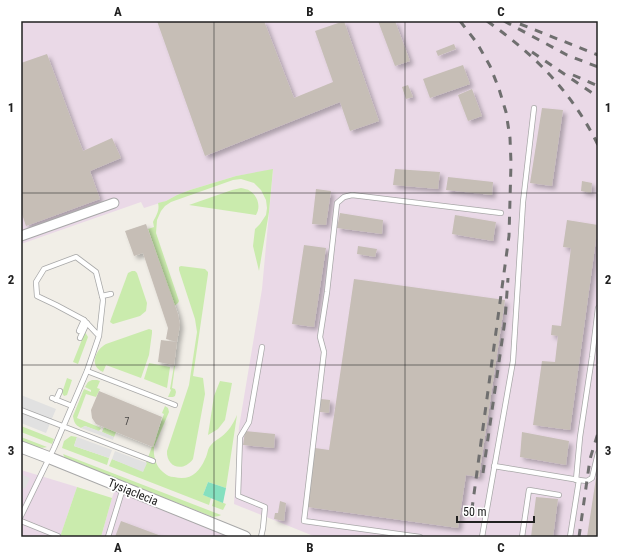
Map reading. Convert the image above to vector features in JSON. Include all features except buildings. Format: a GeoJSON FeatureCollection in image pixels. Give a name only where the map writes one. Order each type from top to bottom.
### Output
{"type":"FeatureCollection","features":[{"type":"Feature","properties":{"kind":"street"},"geometry":{"type":"LineString","coordinates":[[21,236],[114,203]]}},
{"type":"Feature","properties":{"kind":"street","name":"Tysiąclecia"},"geometry":{"type":"LineString","coordinates":[[21,447],[245,537]]}},
{"type":"Feature","properties":{"kind":"lane"},"geometry":{"type":"LineString","coordinates":[[482,537],[513,361],[523,202],[534,108]]}},
{"type":"Feature","properties":{"kind":"lane"},"geometry":{"type":"LineString","coordinates":[[420,537],[304,521],[324,352],[320,337],[338,203],[344,197],[352,195],[501,212]]}},
{"type":"Feature","properties":{"kind":"lane"},"geometry":{"type":"LineString","coordinates":[[21,516],[50,458],[87,371],[99,336],[103,300],[96,272],[76,257],[44,269],[36,282],[37,296],[86,321],[99,336]]}},
{"type":"Feature","properties":{"kind":"lane"},"geometry":{"type":"LineString","coordinates":[[102,296],[111,294]]}},
{"type":"Feature","properties":{"kind":"lane"},"geometry":{"type":"LineString","coordinates":[[570,537],[578,480],[580,437],[598,308]]}},
{"type":"Feature","properties":{"kind":"lane"},"geometry":{"type":"LineString","coordinates":[[74,321],[77,316]]}},
{"type":"Feature","properties":{"kind":"lane"},"geometry":{"type":"LineString","coordinates":[[79,331],[86,321]]}},
{"type":"Feature","properties":{"kind":"lane"},"geometry":{"type":"LineString","coordinates":[[80,338],[86,321]]}},
{"type":"Feature","properties":{"kind":"lane"},"geometry":{"type":"LineString","coordinates":[[261,537],[265,508],[238,496],[240,437],[249,422],[262,348]]}},
{"type":"Feature","properties":{"kind":"lane"},"geometry":{"type":"LineString","coordinates":[[87,371],[175,405]]}},
{"type":"Feature","properties":{"kind":"lane"},"geometry":{"type":"LineString","coordinates":[[60,391],[54,399],[72,406]]}},
{"type":"Feature","properties":{"kind":"lane"},"geometry":{"type":"LineString","coordinates":[[21,410],[153,461]]}},
{"type":"Feature","properties":{"kind":"lane"},"geometry":{"type":"LineString","coordinates":[[494,466],[587,481],[592,478],[598,453]]}},
{"type":"Feature","properties":{"kind":"lane"},"geometry":{"type":"LineString","coordinates":[[108,537],[123,488]]}},
{"type":"Feature","properties":{"kind":"lane"},"geometry":{"type":"LineString","coordinates":[[522,537],[529,490],[559,495]]}},
{"type":"Feature","properties":{"kind":"lane"},"geometry":{"type":"LineString","coordinates":[[21,521],[58,537]]}},
{"type":"Feature","properties":{"kind":"shaded area"},"geometry":{"type":"Polygon","coordinates":[[[21,21],[598,21],[598,537],[316,537],[234,504],[239,427],[262,289],[273,170],[236,176],[190,190],[166,201],[144,208],[141,202],[21,244],[21,21]]]}},
{"type":"Feature","properties":{"kind":"shaded area"},"geometry":{"type":"Polygon","coordinates":[[[21,395],[56,409],[46,433],[21,423],[21,395]]]}},
{"type":"Feature","properties":{"kind":"shaded area"},"geometry":{"type":"Polygon","coordinates":[[[85,426],[114,437],[113,440],[81,428],[85,426]]]}},
{"type":"Feature","properties":{"kind":"shaded area"},"geometry":{"type":"Polygon","coordinates":[[[77,437],[112,450],[109,458],[74,446],[77,437]]]}},
{"type":"Feature","properties":{"kind":"shaded area"},"geometry":{"type":"Polygon","coordinates":[[[115,451],[147,463],[143,472],[112,459],[115,451]]]}},
{"type":"Feature","properties":{"kind":"shaded area"},"geometry":{"type":"Polygon","coordinates":[[[21,470],[77,487],[60,537],[21,537],[21,470]]]}},
{"type":"Feature","properties":{"kind":"shaded area"},"geometry":{"type":"Polygon","coordinates":[[[21,474],[30,478],[25,489],[21,487],[21,474]]]}},
{"type":"Feature","properties":{"kind":"shaded area"},"geometry":{"type":"Polygon","coordinates":[[[116,487],[245,537],[101,537],[116,487]]]}},
{"type":"Feature","properties":{"kind":"green space"},"geometry":{"type":"Polygon","coordinates":[[[273,169],[269,212],[259,271],[253,246],[255,229],[266,215],[267,208],[266,200],[261,190],[254,183],[241,179],[233,180],[171,202],[161,211],[157,220],[156,233],[179,301],[174,306],[148,229],[154,227],[153,222],[158,211],[158,203],[190,190],[236,176],[273,169]]]}},
{"type":"Feature","properties":{"kind":"green space"},"geometry":{"type":"Polygon","coordinates":[[[241,188],[249,190],[257,199],[258,212],[256,215],[189,205],[232,190],[241,188]]]}},
{"type":"Feature","properties":{"kind":"green space"},"geometry":{"type":"Polygon","coordinates":[[[179,267],[205,269],[208,274],[193,376],[203,378],[205,394],[193,459],[185,466],[180,467],[169,461],[167,451],[189,385],[197,332],[195,319],[179,270],[179,267]]]}},
{"type":"Feature","properties":{"kind":"green space"},"geometry":{"type":"Polygon","coordinates":[[[132,271],[137,273],[147,303],[146,311],[140,316],[113,324],[110,322],[111,319],[128,273],[132,271]]]}},
{"type":"Feature","properties":{"kind":"green space"},"geometry":{"type":"Polygon","coordinates":[[[149,329],[152,330],[152,333],[149,355],[141,378],[106,365],[103,372],[96,366],[95,358],[99,350],[106,344],[149,329]]]}},
{"type":"Feature","properties":{"kind":"green space"},"geometry":{"type":"Polygon","coordinates":[[[85,332],[88,337],[78,364],[73,362],[85,332]]]}},
{"type":"Feature","properties":{"kind":"green space"},"geometry":{"type":"Polygon","coordinates":[[[149,363],[170,367],[167,388],[144,379],[149,363]]]}},
{"type":"Feature","properties":{"kind":"green space"},"geometry":{"type":"Polygon","coordinates":[[[174,366],[172,388],[175,389],[176,392],[175,396],[168,397],[171,390],[174,366]]]}},
{"type":"Feature","properties":{"kind":"green space"},"geometry":{"type":"Polygon","coordinates":[[[67,378],[72,380],[67,395],[64,396],[62,393],[67,378]]]}},
{"type":"Feature","properties":{"kind":"green space"},"geometry":{"type":"Polygon","coordinates":[[[92,380],[100,381],[97,388],[100,389],[96,397],[86,394],[77,418],[101,428],[98,431],[85,426],[81,428],[79,427],[75,423],[73,416],[84,389],[91,392],[91,390],[85,387],[88,382],[92,380]]]}},
{"type":"Feature","properties":{"kind":"green space"},"geometry":{"type":"Polygon","coordinates":[[[220,381],[232,383],[225,420],[218,429],[208,435],[214,396],[220,381]]]}},
{"type":"Feature","properties":{"kind":"green space"},"geometry":{"type":"Polygon","coordinates":[[[165,406],[168,408],[169,412],[154,447],[154,454],[158,467],[164,473],[180,478],[189,477],[197,472],[203,464],[208,450],[213,442],[229,430],[237,415],[226,488],[208,482],[203,495],[211,498],[209,505],[109,466],[112,459],[143,471],[164,414],[162,413],[165,406]]]}},
{"type":"Feature","properties":{"kind":"green space"},"geometry":{"type":"Polygon","coordinates":[[[21,426],[54,439],[52,444],[21,432],[21,426]]]}},
{"type":"Feature","properties":{"kind":"green space"},"geometry":{"type":"Polygon","coordinates":[[[104,427],[116,432],[114,437],[102,432],[104,427]]]}},
{"type":"Feature","properties":{"kind":"green space"},"geometry":{"type":"Polygon","coordinates":[[[71,436],[77,437],[74,446],[109,458],[107,465],[62,448],[64,441],[71,436]]]}},
{"type":"Feature","properties":{"kind":"green space"},"geometry":{"type":"Polygon","coordinates":[[[21,437],[47,447],[41,448],[31,445],[21,441],[21,437]]]}},
{"type":"Feature","properties":{"kind":"green space"},"geometry":{"type":"Polygon","coordinates":[[[63,454],[221,515],[213,517],[71,461],[65,458],[63,454]]]}},
{"type":"Feature","properties":{"kind":"green space"},"geometry":{"type":"Polygon","coordinates":[[[208,482],[226,488],[223,503],[203,495],[208,482]]]}},
{"type":"Feature","properties":{"kind":"green space"},"geometry":{"type":"Polygon","coordinates":[[[77,487],[112,498],[101,537],[60,537],[77,487]]]}},
{"type":"Feature","properties":{"kind":"green space"},"geometry":{"type":"Polygon","coordinates":[[[214,499],[226,504],[223,510],[212,506],[214,499]]]}},
{"type":"Feature","properties":{"kind":"railway"},"geometry":{"type":"LineString","coordinates":[[460,21],[477,43],[490,66],[499,89],[506,112],[510,138],[511,163],[509,236],[471,516]]}},
{"type":"Feature","properties":{"kind":"railway"},"geometry":{"type":"LineString","coordinates":[[487,21],[521,47],[551,76],[576,108],[598,145]]}},
{"type":"Feature","properties":{"kind":"railway"},"geometry":{"type":"LineString","coordinates":[[504,21],[567,55],[598,67]]}},
{"type":"Feature","properties":{"kind":"railway"},"geometry":{"type":"LineString","coordinates":[[520,24],[598,55]]}},
{"type":"Feature","properties":{"kind":"railway"},"geometry":{"type":"LineString","coordinates":[[532,52],[598,97]]}},
{"type":"Feature","properties":{"kind":"railway"},"geometry":{"type":"LineString","coordinates":[[573,75],[598,86]]}},
{"type":"Feature","properties":{"kind":"railway"},"geometry":{"type":"LineString","coordinates":[[483,473],[505,320],[508,278]]}},
{"type":"Feature","properties":{"kind":"railway"},"geometry":{"type":"LineString","coordinates":[[579,537],[590,459],[598,433]]}}]}
